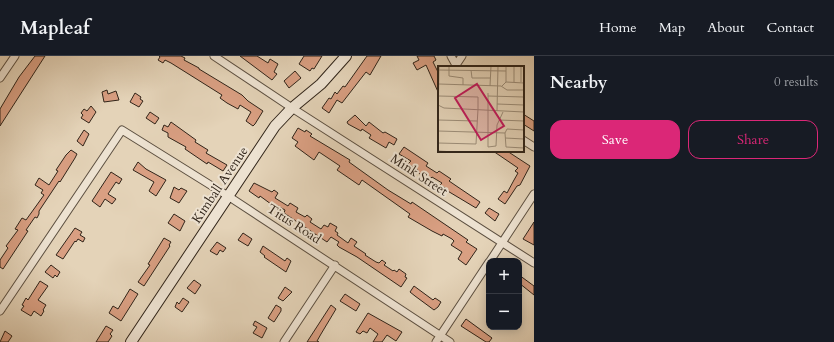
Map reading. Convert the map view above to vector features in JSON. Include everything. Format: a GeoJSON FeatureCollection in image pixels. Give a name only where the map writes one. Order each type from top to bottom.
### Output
{"type":"FeatureCollection","features":[{"type":"Feature","properties":{"kind":"street"},"geometry":{"type":"LineString","coordinates":[[0,78],[15,56]]}},
{"type":"Feature","properties":{"kind":"street","name":"Mink Street"},"geometry":{"type":"LineString","coordinates":[[214,56],[292,108],[534,263]]}},
{"type":"Feature","properties":{"kind":"street","name":"Kimball Avenue"},"geometry":{"type":"LineString","coordinates":[[131,342],[275,126],[292,108],[321,84],[346,56]]}},
{"type":"Feature","properties":{"kind":"street"},"geometry":{"type":"LineString","coordinates":[[451,56],[456,66]]}},
{"type":"Feature","properties":{"kind":"street"},"geometry":{"type":"LineString","coordinates":[[456,66],[462,56]]}},
{"type":"Feature","properties":{"kind":"street","name":"Titus Road"},"geometry":{"type":"LineString","coordinates":[[0,311],[122,130],[335,265],[450,342]]}},
{"type":"Feature","properties":{"kind":"street"},"geometry":{"type":"LineString","coordinates":[[524,141],[534,147]]}},
{"type":"Feature","properties":{"kind":"street"},"geometry":{"type":"LineString","coordinates":[[491,258],[534,194]]}},
{"type":"Feature","properties":{"kind":"street"},"geometry":{"type":"LineString","coordinates":[[284,342],[335,265]]}},
{"type":"Feature","properties":{"kind":"street"},"geometry":{"type":"LineString","coordinates":[[436,342],[486,266]]}},
{"type":"Feature","properties":{"kind":"building"},"geometry":{"type":"Polygon","coordinates":[[[35,56],[45,56],[0,126],[0,109],[19,77],[35,56]]]}},
{"type":"Feature","properties":{"kind":"building"},"geometry":{"type":"Polygon","coordinates":[[[159,56],[181,56],[185,58],[184,60],[242,95],[263,111],[253,126],[246,121],[251,112],[240,105],[238,109],[227,103],[220,98],[222,95],[171,63],[165,60],[163,63],[158,60],[160,57],[159,56]]]}},
{"type":"Feature","properties":{"kind":"building"},"geometry":{"type":"Polygon","coordinates":[[[240,56],[257,56],[268,63],[270,59],[278,64],[274,72],[277,74],[272,80],[240,56]]]}},
{"type":"Feature","properties":{"kind":"building"},"geometry":{"type":"Polygon","coordinates":[[[304,56],[322,56],[314,69],[312,68],[310,71],[299,64],[304,56]]]}},
{"type":"Feature","properties":{"kind":"building"},"geometry":{"type":"Polygon","coordinates":[[[367,56],[381,56],[370,75],[366,72],[342,103],[337,100],[329,113],[322,108],[329,98],[331,99],[335,92],[337,94],[343,86],[345,87],[367,56]]]}},
{"type":"Feature","properties":{"kind":"building"},"geometry":{"type":"Polygon","coordinates":[[[417,56],[434,56],[436,60],[433,62],[438,72],[438,92],[426,65],[417,70],[413,63],[419,60],[417,56]]]}},
{"type":"Feature","properties":{"kind":"building"},"geometry":{"type":"Polygon","coordinates":[[[295,71],[301,78],[289,88],[284,81],[295,71]]]}},
{"type":"Feature","properties":{"kind":"building"},"geometry":{"type":"Polygon","coordinates":[[[107,90],[108,94],[116,91],[119,100],[104,102],[102,92],[107,90]]]}},
{"type":"Feature","properties":{"kind":"building"},"geometry":{"type":"Polygon","coordinates":[[[135,93],[141,97],[140,99],[143,101],[139,107],[130,102],[135,93]]]}},
{"type":"Feature","properties":{"kind":"building"},"geometry":{"type":"Polygon","coordinates":[[[91,106],[96,112],[89,123],[81,118],[83,115],[81,113],[84,109],[87,111],[91,106]]]}},
{"type":"Feature","properties":{"kind":"building"},"geometry":{"type":"Polygon","coordinates":[[[150,112],[159,118],[155,124],[146,118],[150,112]]]}},
{"type":"Feature","properties":{"kind":"building"},"geometry":{"type":"Polygon","coordinates":[[[355,115],[366,126],[369,122],[383,133],[385,132],[397,139],[394,145],[389,142],[386,148],[369,138],[371,135],[362,129],[361,131],[348,124],[347,122],[355,115]]]}},
{"type":"Feature","properties":{"kind":"building"},"geometry":{"type":"Polygon","coordinates":[[[524,115],[534,121],[534,131],[524,125],[524,115]]]}},
{"type":"Feature","properties":{"kind":"building"},"geometry":{"type":"Polygon","coordinates":[[[171,122],[196,140],[195,142],[208,150],[206,153],[227,165],[223,171],[208,162],[207,164],[185,149],[186,147],[168,137],[168,133],[162,130],[164,125],[168,127],[171,122]]]}},
{"type":"Feature","properties":{"kind":"building"},"geometry":{"type":"Polygon","coordinates":[[[298,128],[305,132],[306,130],[312,134],[310,136],[350,160],[349,162],[388,190],[411,204],[412,202],[468,240],[466,242],[477,249],[466,265],[458,259],[462,252],[451,245],[454,241],[452,239],[443,234],[442,236],[432,231],[408,217],[410,214],[362,180],[359,185],[337,170],[340,166],[319,152],[314,160],[295,146],[298,142],[292,138],[298,128]]]}},
{"type":"Feature","properties":{"kind":"building"},"geometry":{"type":"Polygon","coordinates":[[[84,130],[89,134],[83,146],[77,141],[84,130]]]}},
{"type":"Feature","properties":{"kind":"building"},"geometry":{"type":"Polygon","coordinates":[[[404,147],[428,163],[426,166],[437,173],[439,171],[451,179],[449,181],[480,202],[476,208],[446,190],[447,189],[440,185],[442,183],[432,177],[431,178],[425,174],[423,176],[417,172],[418,170],[408,164],[411,161],[399,154],[404,147]]]}},
{"type":"Feature","properties":{"kind":"building"},"geometry":{"type":"Polygon","coordinates":[[[71,150],[77,154],[75,158],[39,211],[37,218],[35,217],[26,230],[28,231],[3,269],[0,267],[0,260],[8,248],[6,246],[18,230],[15,229],[22,218],[26,220],[44,195],[41,193],[43,190],[35,185],[39,178],[49,185],[58,171],[56,170],[71,150]]]}},
{"type":"Feature","properties":{"kind":"building"},"geometry":{"type":"Polygon","coordinates":[[[494,152],[509,152],[530,166],[520,185],[517,186],[505,204],[498,199],[504,191],[507,193],[518,173],[515,171],[518,168],[494,152]]]}},
{"type":"Feature","properties":{"kind":"building"},"geometry":{"type":"Polygon","coordinates":[[[138,162],[146,169],[166,180],[156,196],[149,191],[154,182],[133,170],[138,162]]]}},
{"type":"Feature","properties":{"kind":"building"},"geometry":{"type":"Polygon","coordinates":[[[111,172],[122,179],[119,184],[116,182],[108,194],[116,199],[112,204],[105,199],[100,207],[92,201],[111,172]]]}},
{"type":"Feature","properties":{"kind":"building"},"geometry":{"type":"Polygon","coordinates":[[[254,183],[272,192],[274,190],[278,193],[275,198],[288,206],[290,203],[298,208],[296,212],[305,217],[307,215],[312,219],[310,222],[321,229],[324,225],[328,227],[330,223],[337,227],[335,231],[338,233],[337,235],[348,243],[351,238],[357,242],[354,246],[366,254],[365,255],[379,263],[382,260],[386,263],[384,265],[393,271],[394,270],[397,272],[399,269],[406,274],[405,277],[407,278],[401,287],[357,257],[339,247],[337,245],[339,242],[331,237],[327,242],[284,213],[285,210],[276,205],[275,207],[260,196],[259,198],[249,191],[254,183]]]}},
{"type":"Feature","properties":{"kind":"building"},"geometry":{"type":"Polygon","coordinates":[[[174,187],[179,190],[181,188],[187,191],[179,203],[170,198],[174,187]]]}},
{"type":"Feature","properties":{"kind":"building"},"geometry":{"type":"Polygon","coordinates":[[[489,208],[499,214],[495,221],[485,213],[489,208]]]}},
{"type":"Feature","properties":{"kind":"building"},"geometry":{"type":"Polygon","coordinates":[[[174,214],[185,221],[180,231],[168,223],[174,214]]]}},
{"type":"Feature","properties":{"kind":"building"},"geometry":{"type":"Polygon","coordinates":[[[534,222],[534,245],[523,239],[534,222]]]}},
{"type":"Feature","properties":{"kind":"building"},"geometry":{"type":"Polygon","coordinates":[[[75,228],[82,232],[80,235],[85,238],[83,242],[78,239],[76,242],[75,241],[63,259],[56,255],[75,228]]]}},
{"type":"Feature","properties":{"kind":"building"},"geometry":{"type":"Polygon","coordinates":[[[243,233],[252,239],[248,246],[238,240],[243,233]]]}},
{"type":"Feature","properties":{"kind":"building"},"geometry":{"type":"Polygon","coordinates":[[[164,238],[171,242],[169,245],[170,246],[144,286],[138,282],[150,265],[148,264],[164,238]]]}},
{"type":"Feature","properties":{"kind":"building"},"geometry":{"type":"Polygon","coordinates":[[[217,242],[226,248],[223,252],[220,250],[217,255],[210,251],[217,242]]]}},
{"type":"Feature","properties":{"kind":"building"},"geometry":{"type":"Polygon","coordinates":[[[263,246],[285,261],[287,258],[291,261],[286,272],[264,257],[265,256],[260,252],[263,246]]]}},
{"type":"Feature","properties":{"kind":"building"},"geometry":{"type":"Polygon","coordinates":[[[51,265],[60,272],[57,277],[55,275],[53,278],[45,272],[51,265]]]}},
{"type":"Feature","properties":{"kind":"building"},"geometry":{"type":"Polygon","coordinates":[[[522,277],[534,286],[534,295],[522,285],[522,277]]]}},
{"type":"Feature","properties":{"kind":"building"},"geometry":{"type":"Polygon","coordinates":[[[194,280],[201,285],[195,294],[187,288],[194,280]]]}},
{"type":"Feature","properties":{"kind":"building"},"geometry":{"type":"Polygon","coordinates":[[[40,281],[48,286],[38,300],[46,305],[41,316],[34,311],[31,316],[21,310],[24,306],[22,305],[26,298],[28,300],[40,281]]]}},
{"type":"Feature","properties":{"kind":"building"},"geometry":{"type":"Polygon","coordinates":[[[414,286],[433,300],[435,298],[441,302],[438,307],[434,310],[410,292],[414,286]]]}},
{"type":"Feature","properties":{"kind":"building"},"geometry":{"type":"Polygon","coordinates":[[[285,287],[292,292],[283,301],[278,298],[285,287]]]}},
{"type":"Feature","properties":{"kind":"building"},"geometry":{"type":"Polygon","coordinates":[[[130,289],[138,294],[121,321],[109,313],[113,306],[118,309],[130,289]]]}},
{"type":"Feature","properties":{"kind":"building"},"geometry":{"type":"Polygon","coordinates":[[[345,294],[360,304],[356,311],[340,301],[345,294]]]}},
{"type":"Feature","properties":{"kind":"building"},"geometry":{"type":"Polygon","coordinates":[[[183,298],[189,302],[182,312],[175,307],[177,302],[179,304],[183,298]]]}},
{"type":"Feature","properties":{"kind":"building"},"geometry":{"type":"Polygon","coordinates":[[[276,305],[281,308],[281,311],[274,322],[268,318],[276,305]]]}},
{"type":"Feature","properties":{"kind":"building"},"geometry":{"type":"Polygon","coordinates":[[[331,305],[336,309],[317,341],[319,342],[307,342],[331,305]]]}},
{"type":"Feature","properties":{"kind":"building"},"geometry":{"type":"Polygon","coordinates":[[[368,313],[402,332],[396,341],[387,335],[382,342],[373,342],[378,334],[370,328],[367,333],[363,331],[360,334],[356,332],[368,313]]]}},
{"type":"Feature","properties":{"kind":"building"},"geometry":{"type":"Polygon","coordinates":[[[466,319],[492,338],[489,342],[486,342],[461,326],[466,319]]]}},
{"type":"Feature","properties":{"kind":"building"},"geometry":{"type":"Polygon","coordinates":[[[255,321],[267,328],[262,338],[253,333],[257,327],[253,325],[255,321]]]}},
{"type":"Feature","properties":{"kind":"building"},"geometry":{"type":"Polygon","coordinates":[[[106,326],[113,330],[110,334],[112,336],[108,342],[96,342],[106,326]]]}},
{"type":"Feature","properties":{"kind":"building"},"geometry":{"type":"Polygon","coordinates":[[[5,331],[12,336],[8,342],[0,342],[5,331]]]}}]}
